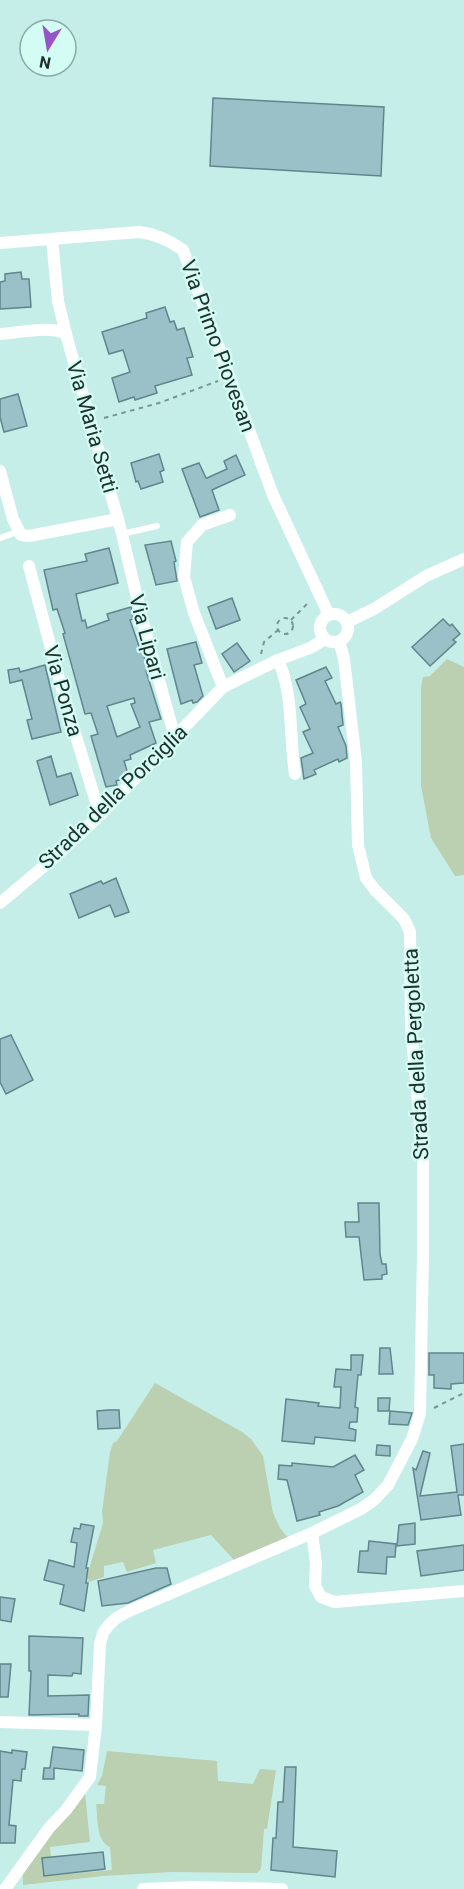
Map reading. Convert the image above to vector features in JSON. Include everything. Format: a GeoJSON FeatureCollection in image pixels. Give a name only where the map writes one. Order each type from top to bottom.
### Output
{"type":"FeatureCollection","features":[{"type":"Feature","properties":{"kind":"street","name":"Via Primo Piovesan"},"geometry":{"type":"LineString","coordinates":[[0,243],[139,232],[168,240],[183,250],[273,495],[329,615]]}},
{"type":"Feature","properties":{"kind":"street","name":"Via Maria Setti"},"geometry":{"type":"LineString","coordinates":[[52,239],[58,301],[122,534]]}},
{"type":"Feature","properties":{"kind":"street","name":"Via Maria Setti"},"geometry":{"type":"LineString","coordinates":[[46,329],[52,324],[58,301]]}},
{"type":"Feature","properties":{"kind":"street","name":"Via Maria Setti"},"geometry":{"type":"LineString","coordinates":[[0,334],[46,329],[59,330],[66,334]]}},
{"type":"Feature","properties":{"kind":"street"},"geometry":{"type":"LineString","coordinates":[[0,471],[18,532]]}},
{"type":"Feature","properties":{"kind":"street"},"geometry":{"type":"LineString","coordinates":[[223,687],[194,612],[184,577],[187,542],[202,525],[230,515]]}},
{"type":"Feature","properties":{"kind":"street","name":"Via Maria Setti"},"geometry":{"type":"LineString","coordinates":[[18,532],[21,535],[30,536],[117,519]]}},
{"type":"Feature","properties":{"kind":"street","name":"Via Lipari"},"geometry":{"type":"LineString","coordinates":[[122,534],[141,615],[175,738]]}},
{"type":"Feature","properties":{"kind":"street"},"geometry":{"type":"LineString","coordinates":[[347,622],[374,609],[426,576],[464,559]]}},
{"type":"Feature","properties":{"kind":"street","name":"Via Ponza"},"geometry":{"type":"LineString","coordinates":[[28,566],[64,697],[100,815]]}},
{"type":"Feature","properties":{"kind":"street"},"geometry":{"type":"LineString","coordinates":[[329,615],[339,615],[347,622],[346,634],[339,641],[325,639],[321,633],[320,625],[329,615]]}},
{"type":"Feature","properties":{"kind":"street","name":"Strada della Porciglia"},"geometry":{"type":"LineString","coordinates":[[0,903],[100,815],[223,687],[325,639]]}},
{"type":"Feature","properties":{"kind":"street","name":"Strada della Pergoletta"},"geometry":{"type":"LineString","coordinates":[[5,1889],[49,1828],[90,1778],[96,1725],[100,1644],[103,1633],[116,1618],[312,1533],[375,1500],[396,1471],[412,1439],[420,1414],[423,1158],[411,1027],[410,932],[404,919],[366,878],[357,845],[356,762],[344,659],[339,641]]}},
{"type":"Feature","properties":{"kind":"street"},"geometry":{"type":"LineString","coordinates":[[278,660],[283,670],[289,710],[295,774]]}},
{"type":"Feature","properties":{"kind":"street"},"geometry":{"type":"LineString","coordinates":[[312,1533],[316,1563],[315,1586],[321,1597],[335,1602],[464,1591]]}},
{"type":"Feature","properties":{"kind":"street"},"geometry":{"type":"LineString","coordinates":[[0,1722],[96,1725]]}},
{"type":"Feature","properties":{"kind":"street"},"geometry":{"type":"LineString","coordinates":[[143,1889],[194,1887],[282,1889]]}},
{"type":"Feature","properties":{"kind":"lane"},"geometry":{"type":"LineString","coordinates":[[122,534],[157,526]]}},
{"type":"Feature","properties":{"kind":"lane"},"geometry":{"type":"LineString","coordinates":[[0,538],[18,532]]}},
{"type":"Feature","properties":{"kind":"path"},"geometry":{"type":"LineString","coordinates":[[90,422],[159,403],[231,376]]}},
{"type":"Feature","properties":{"kind":"path"},"geometry":{"type":"LineString","coordinates":[[291,620],[304,605],[321,596]]}},
{"type":"Feature","properties":{"kind":"path"},"geometry":{"type":"LineString","coordinates":[[265,667],[261,655],[264,642],[278,630],[281,618],[291,620],[294,625],[291,633],[283,634],[278,630]]}},
{"type":"Feature","properties":{"kind":"path"},"geometry":{"type":"LineString","coordinates":[[420,1414],[464,1393]]}},
{"type":"Feature","properties":{"kind":"green space"},"geometry":{"type":"Polygon","coordinates":[[[447,659],[464,667],[464,875],[455,876],[431,838],[421,786],[423,677],[430,676],[447,659]]]}},
{"type":"Feature","properties":{"kind":"green space"},"geometry":{"type":"Polygon","coordinates":[[[155,1383],[251,1439],[263,1456],[273,1513],[288,1538],[234,1560],[211,1535],[153,1550],[156,1563],[127,1572],[123,1562],[104,1566],[104,1577],[88,1582],[89,1579],[86,1579],[103,1523],[102,1512],[113,1443],[117,1441],[155,1383]]]}},
{"type":"Feature","properties":{"kind":"green space"},"geometry":{"type":"Polygon","coordinates":[[[107,1751],[217,1761],[218,1781],[253,1784],[260,1769],[276,1770],[267,1829],[264,1829],[261,1869],[257,1873],[172,1872],[103,1876],[23,1885],[23,1870],[34,1849],[85,1793],[90,1842],[50,1847],[51,1857],[42,1858],[44,1876],[112,1870],[110,1847],[105,1844],[100,1835],[96,1804],[104,1804],[106,1786],[97,1785],[102,1776],[107,1751]]]}},
{"type":"Feature","properties":{"kind":"building"},"geometry":{"type":"Polygon","coordinates":[[[213,98],[384,107],[381,176],[210,166],[213,98]]]}},
{"type":"Feature","properties":{"kind":"building"},"geometry":{"type":"Polygon","coordinates":[[[21,272],[22,279],[29,279],[31,307],[0,309],[0,282],[5,281],[5,274],[21,272]]]}},
{"type":"Feature","properties":{"kind":"building"},"geometry":{"type":"Polygon","coordinates":[[[165,307],[170,322],[174,321],[177,330],[184,328],[193,357],[187,358],[192,375],[155,386],[157,393],[119,402],[112,378],[130,372],[123,350],[109,354],[102,332],[147,318],[146,313],[165,307]]]}},
{"type":"Feature","properties":{"kind":"building"},"geometry":{"type":"Polygon","coordinates":[[[18,394],[27,426],[4,432],[0,417],[0,399],[18,394]]]}},
{"type":"Feature","properties":{"kind":"building"},"geometry":{"type":"Polygon","coordinates":[[[159,454],[164,470],[160,472],[163,482],[141,489],[138,481],[136,482],[131,463],[159,454]]]}},
{"type":"Feature","properties":{"kind":"building"},"geometry":{"type":"Polygon","coordinates":[[[236,455],[245,475],[212,490],[219,510],[200,517],[182,469],[199,463],[207,478],[227,469],[224,461],[236,455]]]}},
{"type":"Feature","properties":{"kind":"building"},"geometry":{"type":"Polygon","coordinates":[[[171,541],[176,561],[174,562],[177,581],[156,585],[145,545],[171,541]]]}},
{"type":"Feature","properties":{"kind":"building"},"geometry":{"type":"Polygon","coordinates":[[[109,548],[118,583],[76,594],[82,621],[85,620],[87,628],[109,620],[107,614],[131,607],[133,619],[130,620],[140,649],[142,649],[148,670],[146,671],[161,719],[149,722],[156,743],[130,755],[131,759],[124,761],[128,774],[116,781],[117,785],[106,787],[91,736],[98,734],[91,713],[85,714],[63,634],[65,633],[57,609],[53,610],[44,570],[87,561],[85,554],[109,548]],[[134,698],[107,706],[117,737],[140,727],[131,704],[135,703],[134,698]]]}},
{"type":"Feature","properties":{"kind":"building"},"geometry":{"type":"Polygon","coordinates":[[[232,598],[240,620],[216,629],[208,607],[232,598]]]}},
{"type":"Feature","properties":{"kind":"building"},"geometry":{"type":"Polygon","coordinates":[[[443,619],[450,626],[452,624],[460,634],[453,640],[456,642],[430,666],[412,647],[443,619]]]}},
{"type":"Feature","properties":{"kind":"building"},"geometry":{"type":"Polygon","coordinates":[[[196,642],[202,663],[194,665],[203,696],[197,702],[193,703],[192,700],[181,704],[167,649],[196,642]]]}},
{"type":"Feature","properties":{"kind":"building"},"geometry":{"type":"Polygon","coordinates":[[[237,643],[250,661],[234,672],[222,654],[237,643]]]}},
{"type":"Feature","properties":{"kind":"building"},"geometry":{"type":"Polygon","coordinates":[[[45,665],[61,732],[32,739],[27,720],[32,719],[22,680],[10,683],[8,670],[19,668],[20,672],[45,665]]]}},
{"type":"Feature","properties":{"kind":"building"},"geometry":{"type":"Polygon","coordinates":[[[326,667],[332,678],[325,681],[336,704],[340,702],[341,704],[343,725],[338,727],[346,746],[347,758],[339,762],[338,759],[314,770],[316,774],[304,779],[301,758],[313,753],[303,732],[310,729],[300,707],[306,704],[296,680],[326,667]]]}},
{"type":"Feature","properties":{"kind":"building"},"geometry":{"type":"Polygon","coordinates":[[[51,756],[57,777],[71,773],[78,795],[50,805],[37,761],[51,756]]]}},
{"type":"Feature","properties":{"kind":"building"},"geometry":{"type":"Polygon","coordinates":[[[116,878],[129,912],[115,917],[110,905],[79,918],[70,894],[101,881],[103,884],[116,878]]]}},
{"type":"Feature","properties":{"kind":"building"},"geometry":{"type":"Polygon","coordinates":[[[11,1035],[33,1080],[6,1094],[0,1082],[0,1039],[11,1035]]]}},
{"type":"Feature","properties":{"kind":"building"},"geometry":{"type":"Polygon","coordinates":[[[358,1203],[379,1203],[380,1254],[382,1264],[386,1264],[387,1274],[382,1275],[382,1279],[364,1280],[359,1237],[346,1237],[345,1222],[359,1222],[358,1203]]]}},
{"type":"Feature","properties":{"kind":"building"},"geometry":{"type":"Polygon","coordinates":[[[380,1348],[390,1348],[393,1374],[379,1374],[380,1348]]]}},
{"type":"Feature","properties":{"kind":"building"},"geometry":{"type":"Polygon","coordinates":[[[429,1353],[464,1353],[464,1383],[451,1384],[451,1389],[434,1388],[434,1375],[429,1375],[429,1353]]]}},
{"type":"Feature","properties":{"kind":"building"},"geometry":{"type":"Polygon","coordinates":[[[351,1355],[363,1355],[361,1375],[358,1375],[355,1407],[358,1408],[357,1422],[350,1422],[349,1428],[356,1430],[355,1441],[315,1437],[314,1444],[282,1441],[286,1399],[340,1408],[341,1387],[334,1387],[336,1369],[351,1370],[351,1355]]]}},
{"type":"Feature","properties":{"kind":"building"},"geometry":{"type":"Polygon","coordinates":[[[378,1398],[390,1398],[389,1411],[378,1411],[378,1398]]]}},
{"type":"Feature","properties":{"kind":"building"},"geometry":{"type":"Polygon","coordinates":[[[119,1410],[120,1428],[98,1429],[97,1411],[119,1410]]]}},
{"type":"Feature","properties":{"kind":"building"},"geometry":{"type":"Polygon","coordinates":[[[390,1411],[412,1413],[408,1425],[389,1424],[390,1411]]]}},
{"type":"Feature","properties":{"kind":"building"},"geometry":{"type":"Polygon","coordinates":[[[464,1444],[464,1495],[458,1495],[461,1515],[421,1520],[413,1468],[416,1470],[423,1451],[430,1453],[420,1496],[457,1492],[451,1446],[464,1444]]]}},
{"type":"Feature","properties":{"kind":"building"},"geometry":{"type":"Polygon","coordinates":[[[377,1445],[390,1446],[390,1456],[376,1455],[377,1445]]]}},
{"type":"Feature","properties":{"kind":"building"},"geometry":{"type":"Polygon","coordinates":[[[355,1455],[364,1470],[355,1475],[363,1492],[338,1506],[319,1512],[320,1515],[297,1521],[287,1480],[278,1479],[279,1465],[292,1466],[292,1463],[333,1467],[355,1455]]]}},
{"type":"Feature","properties":{"kind":"building"},"geometry":{"type":"Polygon","coordinates":[[[415,1523],[415,1544],[397,1546],[399,1525],[415,1523]]]}},
{"type":"Feature","properties":{"kind":"building"},"geometry":{"type":"Polygon","coordinates":[[[81,1524],[94,1526],[86,1568],[88,1568],[86,1583],[88,1583],[84,1611],[60,1604],[64,1585],[44,1580],[49,1560],[74,1567],[77,1543],[71,1542],[74,1528],[80,1529],[81,1524]]]}},
{"type":"Feature","properties":{"kind":"building"},"geometry":{"type":"Polygon","coordinates":[[[369,1541],[396,1544],[395,1557],[387,1557],[386,1574],[358,1572],[360,1551],[368,1551],[369,1541]]]}},
{"type":"Feature","properties":{"kind":"building"},"geometry":{"type":"Polygon","coordinates":[[[464,1545],[464,1570],[421,1576],[417,1551],[464,1545]]]}},
{"type":"Feature","properties":{"kind":"building"},"geometry":{"type":"Polygon","coordinates":[[[156,1568],[167,1568],[171,1584],[128,1603],[102,1606],[98,1581],[156,1568]]]}},
{"type":"Feature","properties":{"kind":"building"},"geometry":{"type":"Polygon","coordinates":[[[0,1597],[15,1599],[11,1622],[0,1620],[0,1597]]]}},
{"type":"Feature","properties":{"kind":"building"},"geometry":{"type":"Polygon","coordinates":[[[29,1636],[83,1638],[81,1674],[48,1675],[48,1696],[89,1695],[88,1716],[79,1716],[79,1714],[29,1715],[31,1671],[29,1671],[29,1636]]]}},
{"type":"Feature","properties":{"kind":"building"},"geometry":{"type":"Polygon","coordinates":[[[0,1664],[11,1664],[8,1697],[0,1697],[0,1664]]]}},
{"type":"Feature","properties":{"kind":"building"},"geometry":{"type":"Polygon","coordinates":[[[53,1747],[84,1750],[82,1771],[54,1768],[54,1779],[43,1779],[44,1768],[50,1768],[53,1747]]]}},
{"type":"Feature","properties":{"kind":"building"},"geometry":{"type":"Polygon","coordinates":[[[12,1750],[27,1752],[25,1769],[22,1769],[21,1781],[13,1780],[9,1825],[16,1826],[15,1843],[0,1843],[0,1751],[12,1753],[12,1750]]]}},
{"type":"Feature","properties":{"kind":"building"},"geometry":{"type":"Polygon","coordinates":[[[285,1767],[296,1767],[293,1847],[337,1851],[335,1877],[271,1870],[278,1802],[283,1802],[285,1767]]]}},
{"type":"Feature","properties":{"kind":"building"},"geometry":{"type":"Polygon","coordinates":[[[103,1852],[105,1869],[44,1876],[42,1858],[103,1852]]]}}]}
